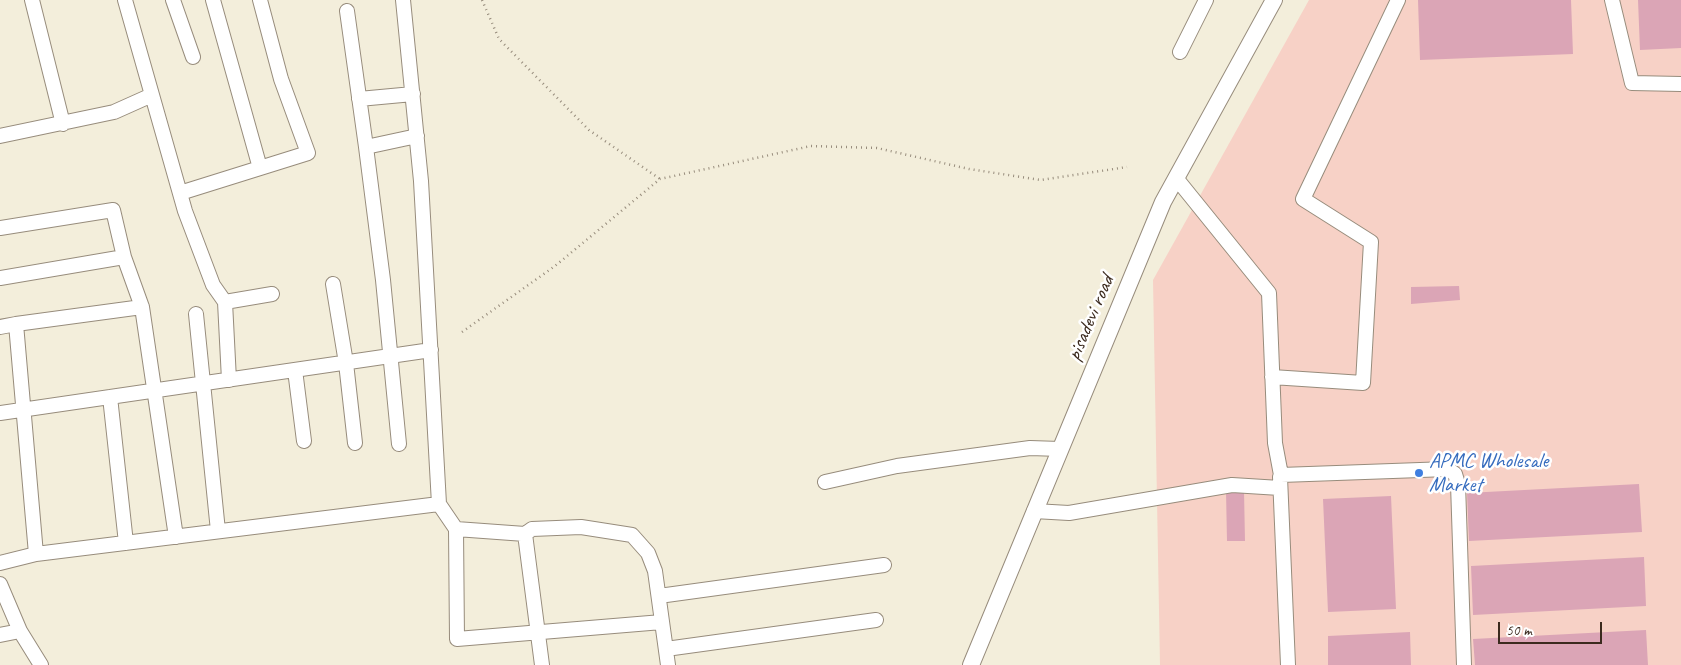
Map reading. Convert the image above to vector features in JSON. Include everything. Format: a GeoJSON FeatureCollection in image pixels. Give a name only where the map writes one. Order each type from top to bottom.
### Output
{"type":"FeatureCollection","features":[{"type":"Feature","properties":{"kind":"street"},"geometry":{"type":"LineString","coordinates":[[32,0],[62,124]]}},
{"type":"Feature","properties":{"kind":"street"},"geometry":{"type":"LineString","coordinates":[[125,0],[180,193],[213,285],[225,302],[229,380]]}},
{"type":"Feature","properties":{"kind":"street"},"geometry":{"type":"LineString","coordinates":[[173,0],[193,58]]}},
{"type":"Feature","properties":{"kind":"street"},"geometry":{"type":"LineString","coordinates":[[213,0],[260,168]]}},
{"type":"Feature","properties":{"kind":"street"},"geometry":{"type":"LineString","coordinates":[[180,193],[308,153],[282,78],[260,0]]}},
{"type":"Feature","properties":{"kind":"street"},"geometry":{"type":"LineString","coordinates":[[403,0],[417,136],[431,350],[438,504],[456,529],[457,639],[538,634],[662,622]]}},
{"type":"Feature","properties":{"kind":"street"},"geometry":{"type":"LineString","coordinates":[[1180,52],[1206,0]]}},
{"type":"Feature","properties":{"kind":"street","name":"pisadevi road"},"geometry":{"type":"LineString","coordinates":[[971,665],[1163,202],[1274,0]]}},
{"type":"Feature","properties":{"kind":"street"},"geometry":{"type":"LineString","coordinates":[[1272,377],[1363,383],[1371,242],[1303,199],[1398,0]]}},
{"type":"Feature","properties":{"kind":"street"},"geometry":{"type":"LineString","coordinates":[[1612,0],[1632,83],[1681,84]]}},
{"type":"Feature","properties":{"kind":"street"},"geometry":{"type":"LineString","coordinates":[[347,11],[383,280],[399,444]]}},
{"type":"Feature","properties":{"kind":"street"},"geometry":{"type":"LineString","coordinates":[[359,99],[413,94]]}},
{"type":"Feature","properties":{"kind":"street"},"geometry":{"type":"LineString","coordinates":[[0,136],[114,112],[152,95]]}},
{"type":"Feature","properties":{"kind":"street"},"geometry":{"type":"LineString","coordinates":[[366,148],[417,136]]}},
{"type":"Feature","properties":{"kind":"street"},"geometry":{"type":"LineString","coordinates":[[1176,178],[1269,293],[1275,443],[1281,481],[1288,665]]}},
{"type":"Feature","properties":{"kind":"street"},"geometry":{"type":"LineString","coordinates":[[0,228],[114,210],[124,257],[142,307],[176,537]]}},
{"type":"Feature","properties":{"kind":"street"},"geometry":{"type":"LineString","coordinates":[[0,278],[124,257]]}},
{"type":"Feature","properties":{"kind":"street"},"geometry":{"type":"LineString","coordinates":[[333,284],[346,363],[355,443]]}},
{"type":"Feature","properties":{"kind":"street"},"geometry":{"type":"LineString","coordinates":[[225,302],[272,294]]}},
{"type":"Feature","properties":{"kind":"street"},"geometry":{"type":"LineString","coordinates":[[0,326],[142,307]]}},
{"type":"Feature","properties":{"kind":"street"},"geometry":{"type":"LineString","coordinates":[[196,314],[218,532]]}},
{"type":"Feature","properties":{"kind":"street"},"geometry":{"type":"LineString","coordinates":[[16,324],[36,554]]}},
{"type":"Feature","properties":{"kind":"street"},"geometry":{"type":"LineString","coordinates":[[0,413],[431,350]]}},
{"type":"Feature","properties":{"kind":"street"},"geometry":{"type":"LineString","coordinates":[[295,370],[304,441]]}},
{"type":"Feature","properties":{"kind":"street"},"geometry":{"type":"LineString","coordinates":[[110,397],[126,543]]}},
{"type":"Feature","properties":{"kind":"street"},"geometry":{"type":"LineString","coordinates":[[825,482],[897,466],[1030,448],[1060,449]]}},
{"type":"Feature","properties":{"kind":"street"},"geometry":{"type":"LineString","coordinates":[[1034,511],[1069,513],[1232,485],[1448,469],[1455,474],[1458,484],[1464,665]]}},
{"type":"Feature","properties":{"kind":"street"},"geometry":{"type":"LineString","coordinates":[[0,563],[36,554],[438,504]]}},
{"type":"Feature","properties":{"kind":"street"},"geometry":{"type":"LineString","coordinates":[[456,529],[526,534],[532,529],[581,526],[632,534],[648,553],[655,572],[668,665]]}},
{"type":"Feature","properties":{"kind":"street"},"geometry":{"type":"LineString","coordinates":[[526,534],[542,665]]}},
{"type":"Feature","properties":{"kind":"street"},"geometry":{"type":"LineString","coordinates":[[658,596],[884,565]]}},
{"type":"Feature","properties":{"kind":"street"},"geometry":{"type":"LineString","coordinates":[[0,584],[20,631],[41,665]]}},
{"type":"Feature","properties":{"kind":"street"},"geometry":{"type":"LineString","coordinates":[[666,649],[876,620]]}},
{"type":"Feature","properties":{"kind":"street"},"geometry":{"type":"LineString","coordinates":[[0,635],[20,631]]}},
{"type":"Feature","properties":{"kind":"path"},"geometry":{"type":"LineString","coordinates":[[482,0],[499,39],[547,88],[589,130],[660,179]]}},
{"type":"Feature","properties":{"kind":"path"},"geometry":{"type":"LineString","coordinates":[[462,332],[555,266],[660,179],[812,146],[877,148],[969,169],[1041,180],[1127,167]]}},
{"type":"Feature","properties":{"kind":"shaded area","name":"APMC Wholesale Market"},"geometry":{"type":"Polygon","coordinates":[[[1309,0],[1681,0],[1681,665],[1160,665],[1153,280],[1309,0]]]}},
{"type":"Feature","properties":{"kind":"building"},"geometry":{"type":"Polygon","coordinates":[[[1418,0],[1571,0],[1573,54],[1420,60],[1418,0]]]}},
{"type":"Feature","properties":{"kind":"building"},"geometry":{"type":"Polygon","coordinates":[[[1638,0],[1681,0],[1681,48],[1640,50],[1638,0]]]}},
{"type":"Feature","properties":{"kind":"building"},"geometry":{"type":"Polygon","coordinates":[[[1459,286],[1460,300],[1411,304],[1411,287],[1459,286]]]}},
{"type":"Feature","properties":{"kind":"building"},"geometry":{"type":"Polygon","coordinates":[[[1639,484],[1642,532],[1469,541],[1467,493],[1639,484]]]}},
{"type":"Feature","properties":{"kind":"building"},"geometry":{"type":"Polygon","coordinates":[[[1226,491],[1244,491],[1245,541],[1227,541],[1226,491]]]}},
{"type":"Feature","properties":{"kind":"building"},"geometry":{"type":"Polygon","coordinates":[[[1391,496],[1396,609],[1328,612],[1323,499],[1391,496]]]}},
{"type":"Feature","properties":{"kind":"building"},"geometry":{"type":"Polygon","coordinates":[[[1644,557],[1646,606],[1473,615],[1471,566],[1644,557]]]}},
{"type":"Feature","properties":{"kind":"building"},"geometry":{"type":"Polygon","coordinates":[[[1646,630],[1648,665],[1475,665],[1473,639],[1646,630]]]}},
{"type":"Feature","properties":{"kind":"building"},"geometry":{"type":"Polygon","coordinates":[[[1410,632],[1411,665],[1328,665],[1328,636],[1410,632]]]}},
{"type":"Feature","properties":{"kind":"place","name":"APMC Wholesale Market"},"geometry":{"type":"Point","coordinates":[1419,473]}}]}
